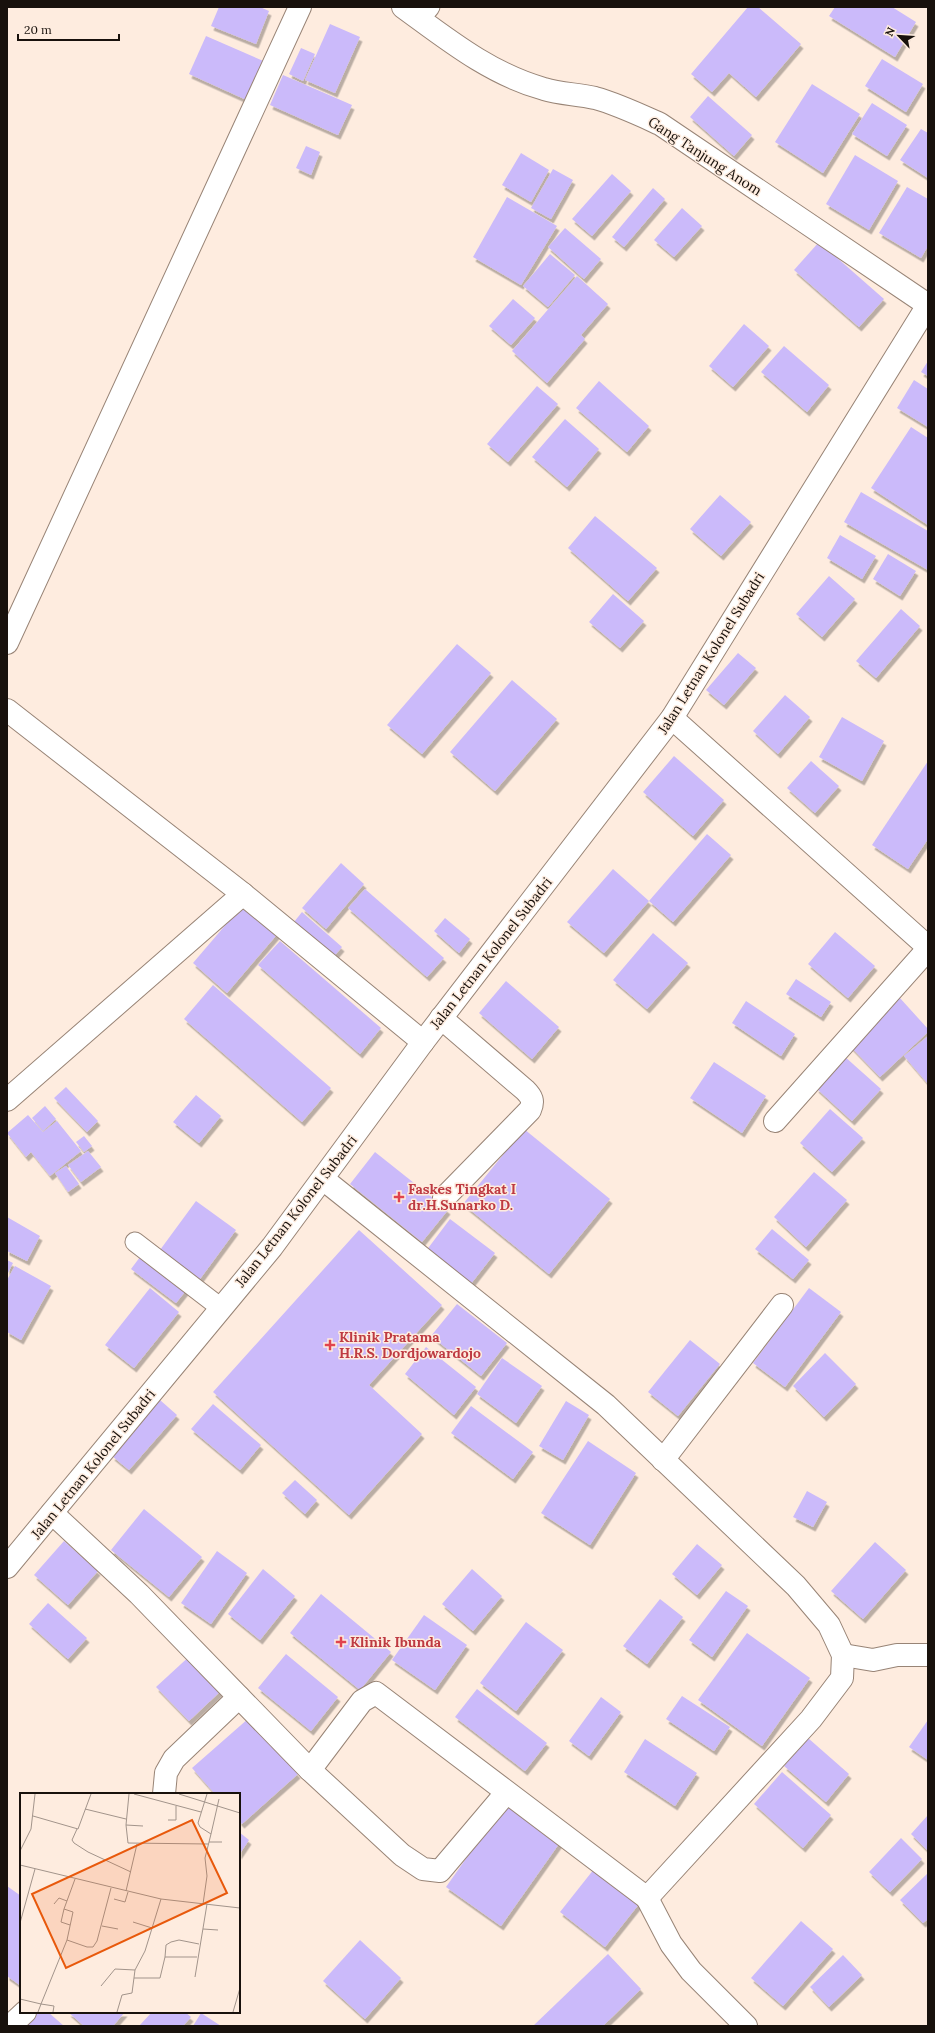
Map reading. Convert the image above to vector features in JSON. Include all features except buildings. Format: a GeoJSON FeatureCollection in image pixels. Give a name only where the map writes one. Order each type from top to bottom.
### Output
{"type":"FeatureCollection","features":[{"type":"Feature","properties":{"kind":"street"},"geometry":{"type":"LineString","coordinates":[[7,643],[300,7]]}},
{"type":"Feature","properties":{"kind":"street","name":"Gang Tanjung Anom"},"geometry":{"type":"LineString","coordinates":[[418,11],[467,54],[495,70],[544,89],[608,102],[660,124],[928,305]]}},
{"type":"Feature","properties":{"kind":"street","name":"Jalan Letnan Kolonel Subadri"},"geometry":{"type":"LineString","coordinates":[[7,1567],[272,1246],[441,1018],[672,718],[928,305]]}},
{"type":"Feature","properties":{"kind":"street"},"geometry":{"type":"LineString","coordinates":[[7,710],[243,894],[423,1042]]}},
{"type":"Feature","properties":{"kind":"street"},"geometry":{"type":"LineString","coordinates":[[672,718],[928,948],[775,1121]]}},
{"type":"Feature","properties":{"kind":"street"},"geometry":{"type":"LineString","coordinates":[[7,1100],[243,894]]}},
{"type":"Feature","properties":{"kind":"street"},"geometry":{"type":"LineString","coordinates":[[441,1018],[526,1090],[532,1098],[533,1103],[530,1110],[444,1198]]}},
{"type":"Feature","properties":{"kind":"street"},"geometry":{"type":"LineString","coordinates":[[323,1179],[606,1406],[796,1586],[829,1625],[843,1655],[842,1678],[811,1719],[647,1898]]}},
{"type":"Feature","properties":{"kind":"street"},"geometry":{"type":"LineString","coordinates":[[663,1460],[782,1306]]}},
{"type":"Feature","properties":{"kind":"street"},"geometry":{"type":"LineString","coordinates":[[52,1513],[139,1594],[310,1770],[402,1855],[423,1869],[440,1871],[506,1792]]}},
{"type":"Feature","properties":{"kind":"street"},"geometry":{"type":"LineString","coordinates":[[843,1655],[873,1660],[897,1655],[928,1655]]}},
{"type":"Feature","properties":{"kind":"street"},"geometry":{"type":"LineString","coordinates":[[310,1770],[362,1701],[376,1693],[647,1898],[671,1944],[691,1971],[746,2026]]}},
{"type":"Feature","properties":{"kind":"street"},"geometry":{"type":"LineString","coordinates":[[164,1793],[166,1773],[174,1759],[239,1697]]}},
{"type":"Feature","properties":{"kind":"street"},"geometry":{"type":"LineString","coordinates":[[10,2026],[24,2013]]}},
{"type":"Feature","properties":{"kind":"lane"},"geometry":{"type":"LineString","coordinates":[[134,1242],[221,1308]]}},
{"type":"Feature","properties":{"kind":"place","name":"Faskes Tingkat I dr.H.Sunarko D."},"geometry":{"type":"Point","coordinates":[399,1197]}},
{"type":"Feature","properties":{"kind":"place","name":"Klinik Pratama H.R.S. Dordjowardojo"},"geometry":{"type":"Point","coordinates":[330,1345]}},
{"type":"Feature","properties":{"kind":"place","name":"Klinik Ibunda"},"geometry":{"type":"Point","coordinates":[341,1642]}}]}
